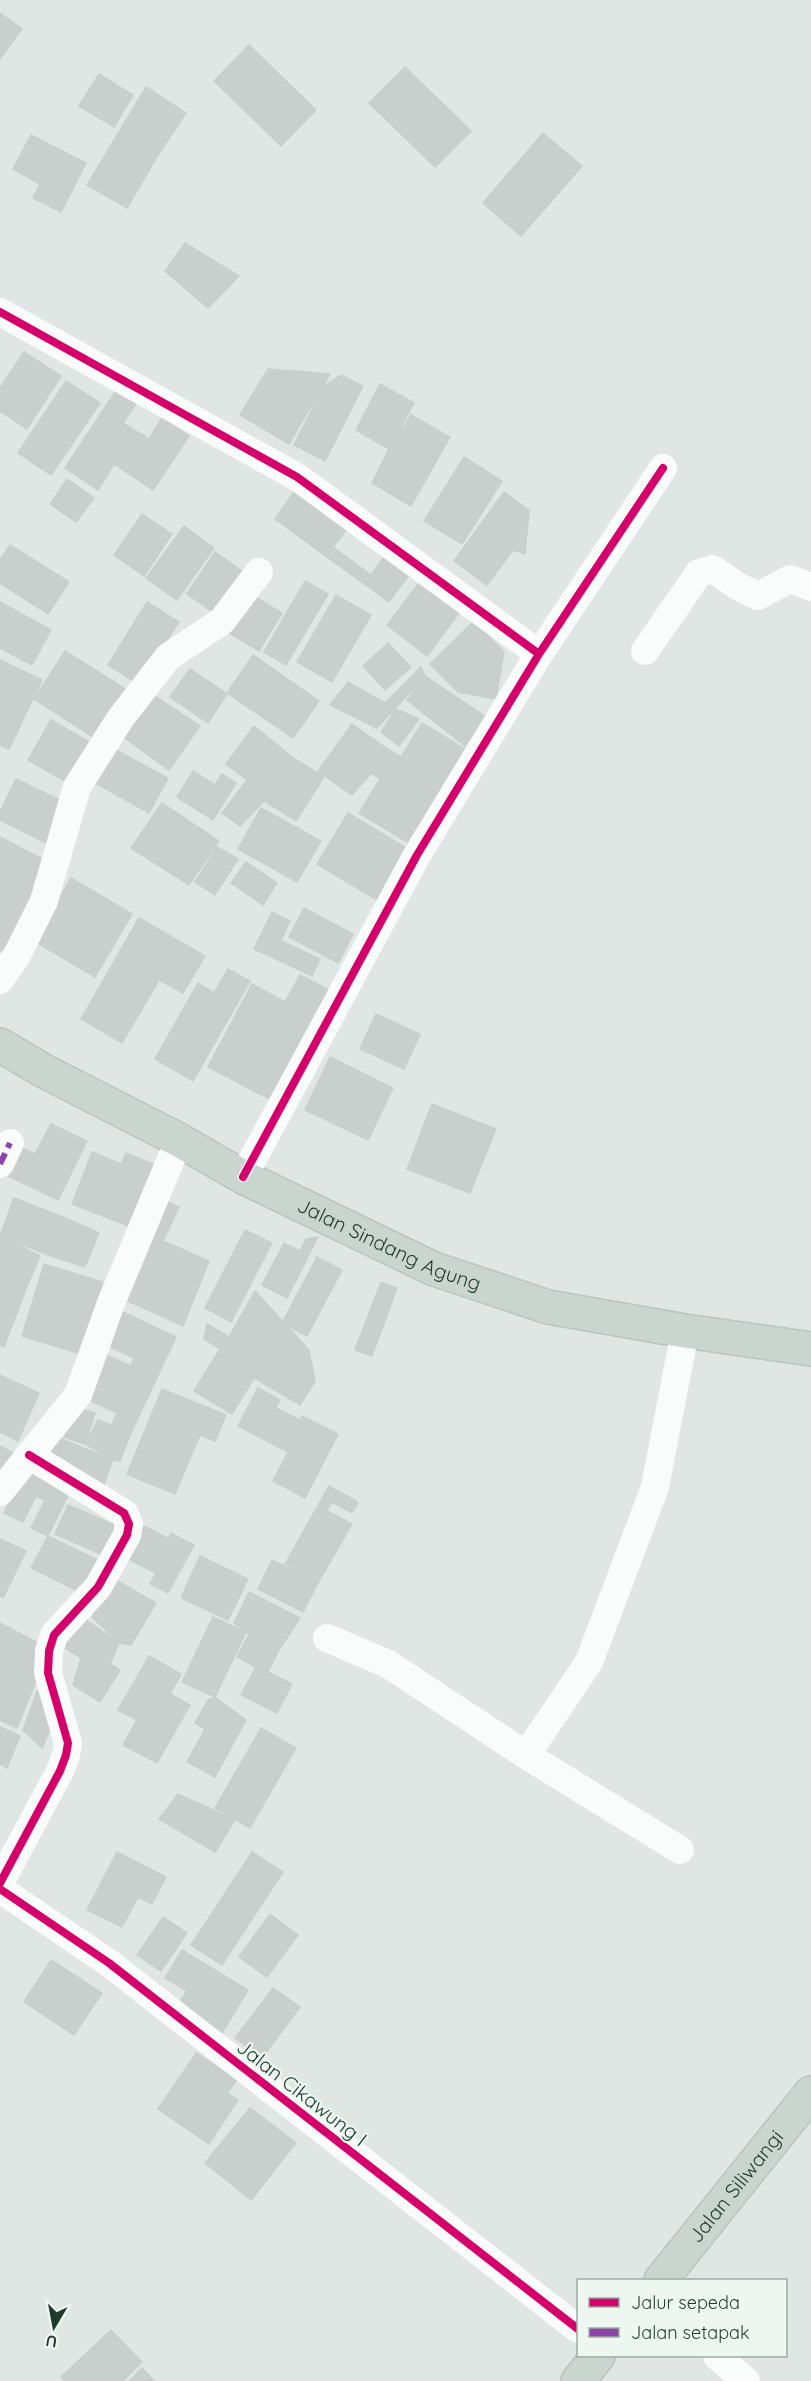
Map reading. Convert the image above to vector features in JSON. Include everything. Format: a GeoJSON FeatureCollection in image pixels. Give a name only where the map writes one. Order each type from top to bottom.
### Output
{"type":"FeatureCollection","features":[{"type":"Feature","properties":{"kind":"main road","name":"Jalan Sindang Agung"},"geometry":{"type":"LineString","coordinates":[[0,1045],[44,1071],[179,1140],[243,1177],[434,1269],[548,1307],[685,1331],[811,1349]]}},
{"type":"Feature","properties":{"kind":"main road","name":"Jalan Siliwangi"},"geometry":{"type":"LineString","coordinates":[[662,2279],[811,2093]]}},
{"type":"Feature","properties":{"kind":"main road"},"geometry":{"type":"LineString","coordinates":[[578,2381],[596,2357]]}},
{"type":"Feature","properties":{"kind":"street"},"geometry":{"type":"LineString","coordinates":[[0,312],[297,477],[539,654]]}},
{"type":"Feature","properties":{"kind":"street"},"geometry":{"type":"LineString","coordinates":[[243,1177],[417,855],[539,654],[663,468]]}},
{"type":"Feature","properties":{"kind":"street"},"geometry":{"type":"LineString","coordinates":[[645,651],[695,581],[713,569],[739,587],[758,596],[790,579],[811,587]]}},
{"type":"Feature","properties":{"kind":"street"},"geometry":{"type":"LineString","coordinates":[[0,980],[18,954],[44,902],[77,787],[114,728],[168,657],[222,621],[259,572]]}},
{"type":"Feature","properties":{"kind":"street"},"geometry":{"type":"LineString","coordinates":[[0,1492],[78,1395],[111,1303],[179,1140]]}},
{"type":"Feature","properties":{"kind":"street"},"geometry":{"type":"LineString","coordinates":[[526,1755],[589,1662],[656,1486],[685,1331]]}},
{"type":"Feature","properties":{"kind":"street"},"geometry":{"type":"LineString","coordinates":[[0,1883],[60,1771],[66,1755],[68,1743],[48,1673],[49,1651],[54,1635],[99,1587],[127,1535],[129,1524],[124,1514],[114,1507],[29,1455]]}},
{"type":"Feature","properties":{"kind":"street"},"geometry":{"type":"LineString","coordinates":[[327,1638],[388,1664],[526,1755],[680,1850]]}},
{"type":"Feature","properties":{"kind":"street","name":"Jalan Cikawung I"},"geometry":{"type":"LineString","coordinates":[[0,1889],[109,1963],[577,2327]]}},
{"type":"Feature","properties":{"kind":"street"},"geometry":{"type":"LineString","coordinates":[[719,2357],[747,2381]]}},
{"type":"Feature","properties":{"kind":"building"},"geometry":{"type":"Polygon","coordinates":[[[0,13],[22,29],[0,59],[0,13]]]}},
{"type":"Feature","properties":{"kind":"building"},"geometry":{"type":"Polygon","coordinates":[[[249,45],[316,110],[281,146],[214,81],[249,45]]]}},
{"type":"Feature","properties":{"kind":"building"},"geometry":{"type":"Polygon","coordinates":[[[405,67],[471,131],[435,167],[369,103],[405,67]]]}},
{"type":"Feature","properties":{"kind":"building"},"geometry":{"type":"Polygon","coordinates":[[[99,74],[133,95],[114,127],[79,106],[99,74]]]}},
{"type":"Feature","properties":{"kind":"building"},"geometry":{"type":"Polygon","coordinates":[[[146,87],[186,113],[158,155],[119,132],[146,87]]]}},
{"type":"Feature","properties":{"kind":"building"},"geometry":{"type":"Polygon","coordinates":[[[119,132],[158,155],[127,208],[87,185],[119,132]]]}},
{"type":"Feature","properties":{"kind":"building"},"geometry":{"type":"Polygon","coordinates":[[[543,133],[582,166],[521,236],[483,203],[543,133]]]}},
{"type":"Feature","properties":{"kind":"building"},"geometry":{"type":"Polygon","coordinates":[[[31,135],[86,163],[61,212],[33,198],[40,184],[13,169],[31,135]]]}},
{"type":"Feature","properties":{"kind":"building"},"geometry":{"type":"Polygon","coordinates":[[[185,243],[239,276],[208,308],[165,271],[185,243]]]}},
{"type":"Feature","properties":{"kind":"building"},"geometry":{"type":"Polygon","coordinates":[[[24,352],[61,376],[27,429],[0,411],[0,388],[24,352]]]}},
{"type":"Feature","properties":{"kind":"building"},"geometry":{"type":"Polygon","coordinates":[[[268,369],[330,374],[289,444],[240,415],[268,369]]]}},
{"type":"Feature","properties":{"kind":"building"},"geometry":{"type":"Polygon","coordinates":[[[341,375],[363,386],[325,461],[294,445],[323,387],[341,375]]]}},
{"type":"Feature","properties":{"kind":"building"},"geometry":{"type":"Polygon","coordinates":[[[66,381],[100,403],[51,475],[18,453],[66,381]]]}},
{"type":"Feature","properties":{"kind":"building"},"geometry":{"type":"Polygon","coordinates":[[[380,384],[414,403],[389,449],[356,430],[380,384]]]}},
{"type":"Feature","properties":{"kind":"building"},"geometry":{"type":"Polygon","coordinates":[[[119,386],[139,399],[123,423],[149,439],[162,418],[189,436],[153,490],[114,464],[98,490],[65,468],[119,386]]]}},
{"type":"Feature","properties":{"kind":"building"},"geometry":{"type":"Polygon","coordinates":[[[411,415],[450,437],[411,506],[372,483],[389,449],[411,415]]]}},
{"type":"Feature","properties":{"kind":"building"},"geometry":{"type":"Polygon","coordinates":[[[464,457],[502,481],[462,544],[424,521],[464,457]]]}},
{"type":"Feature","properties":{"kind":"building"},"geometry":{"type":"Polygon","coordinates":[[[67,479],[94,498],[76,522],[50,504],[67,479]]]}},
{"type":"Feature","properties":{"kind":"building"},"geometry":{"type":"Polygon","coordinates":[[[295,490],[351,524],[333,547],[371,575],[384,557],[409,575],[389,602],[275,519],[295,490]]]}},
{"type":"Feature","properties":{"kind":"building"},"geometry":{"type":"Polygon","coordinates":[[[504,492],[529,510],[525,554],[513,550],[487,585],[454,561],[504,492]]]}},
{"type":"Feature","properties":{"kind":"building"},"geometry":{"type":"Polygon","coordinates":[[[142,514],[172,534],[144,576],[114,555],[142,514]]]}},
{"type":"Feature","properties":{"kind":"building"},"geometry":{"type":"Polygon","coordinates":[[[184,526],[214,548],[177,600],[146,578],[184,526]]]}},
{"type":"Feature","properties":{"kind":"building"},"geometry":{"type":"Polygon","coordinates":[[[10,545],[69,582],[48,614],[0,583],[0,560],[10,545]]]}},
{"type":"Feature","properties":{"kind":"building"},"geometry":{"type":"Polygon","coordinates":[[[215,552],[245,573],[216,614],[187,594],[215,552]]]}},
{"type":"Feature","properties":{"kind":"building"},"geometry":{"type":"Polygon","coordinates":[[[422,579],[462,609],[427,656],[387,625],[422,579]]]}},
{"type":"Feature","properties":{"kind":"building"},"geometry":{"type":"Polygon","coordinates":[[[305,581],[328,594],[286,665],[264,652],[305,581]]]}},
{"type":"Feature","properties":{"kind":"building"},"geometry":{"type":"Polygon","coordinates":[[[252,595],[282,613],[259,651],[229,633],[252,595]]]}},
{"type":"Feature","properties":{"kind":"building"},"geometry":{"type":"Polygon","coordinates":[[[336,595],[371,615],[332,682],[297,662],[336,595]]]}},
{"type":"Feature","properties":{"kind":"building"},"geometry":{"type":"Polygon","coordinates":[[[0,602],[51,630],[32,665],[0,648],[0,602]]]}},
{"type":"Feature","properties":{"kind":"building"},"geometry":{"type":"Polygon","coordinates":[[[147,602],[179,622],[139,685],[108,665],[147,602]]]}},
{"type":"Feature","properties":{"kind":"building"},"geometry":{"type":"Polygon","coordinates":[[[474,621],[504,652],[496,699],[458,692],[430,664],[474,621]]]}},
{"type":"Feature","properties":{"kind":"building"},"geometry":{"type":"Polygon","coordinates":[[[388,643],[411,667],[385,690],[363,666],[388,643]]]}},
{"type":"Feature","properties":{"kind":"building"},"geometry":{"type":"Polygon","coordinates":[[[65,651],[127,690],[96,739],[34,699],[65,651]]]}},
{"type":"Feature","properties":{"kind":"building"},"geometry":{"type":"Polygon","coordinates":[[[253,655],[319,701],[293,738],[227,693],[253,655]]]}},
{"type":"Feature","properties":{"kind":"building"},"geometry":{"type":"Polygon","coordinates":[[[0,660],[42,680],[9,749],[0,745],[0,660]]]}},
{"type":"Feature","properties":{"kind":"building"},"geometry":{"type":"Polygon","coordinates":[[[421,667],[425,676],[377,728],[330,705],[348,682],[385,703],[421,667]]]}},
{"type":"Feature","properties":{"kind":"building"},"geometry":{"type":"Polygon","coordinates":[[[190,669],[227,694],[208,723],[170,697],[190,669]]]}},
{"type":"Feature","properties":{"kind":"building"},"geometry":{"type":"Polygon","coordinates":[[[425,676],[486,717],[465,746],[407,700],[425,676]]]}},
{"type":"Feature","properties":{"kind":"building"},"geometry":{"type":"Polygon","coordinates":[[[152,694],[200,726],[169,770],[122,736],[152,694]]]}},
{"type":"Feature","properties":{"kind":"building"},"geometry":{"type":"Polygon","coordinates":[[[396,709],[419,719],[399,746],[381,732],[396,709]]]}},
{"type":"Feature","properties":{"kind":"building"},"geometry":{"type":"Polygon","coordinates":[[[51,720],[93,744],[70,784],[28,760],[51,720]]]}},
{"type":"Feature","properties":{"kind":"building"},"geometry":{"type":"Polygon","coordinates":[[[422,723],[475,755],[417,848],[359,813],[380,779],[371,773],[386,748],[401,757],[422,723]]]}},
{"type":"Feature","properties":{"kind":"building"},"geometry":{"type":"Polygon","coordinates":[[[352,724],[386,748],[371,773],[352,795],[318,771],[352,724]]]}},
{"type":"Feature","properties":{"kind":"building"},"geometry":{"type":"Polygon","coordinates":[[[254,726],[292,757],[264,801],[240,826],[222,813],[247,780],[226,764],[254,726]]]}},
{"type":"Feature","properties":{"kind":"building"},"geometry":{"type":"Polygon","coordinates":[[[114,749],[168,778],[149,813],[95,783],[114,749]]]}},
{"type":"Feature","properties":{"kind":"building"},"geometry":{"type":"Polygon","coordinates":[[[292,757],[324,777],[296,821],[264,801],[292,757]]]}},
{"type":"Feature","properties":{"kind":"building"},"geometry":{"type":"Polygon","coordinates":[[[193,771],[215,785],[222,774],[236,783],[213,820],[177,797],[193,771]]]}},
{"type":"Feature","properties":{"kind":"building"},"geometry":{"type":"Polygon","coordinates":[[[16,779],[66,803],[46,843],[0,820],[0,812],[16,779]]]}},
{"type":"Feature","properties":{"kind":"building"},"geometry":{"type":"Polygon","coordinates":[[[162,803],[219,841],[189,885],[131,848],[162,803]]]}},
{"type":"Feature","properties":{"kind":"building"},"geometry":{"type":"Polygon","coordinates":[[[261,808],[321,841],[297,882],[238,849],[261,808]]]}},
{"type":"Feature","properties":{"kind":"building"},"geometry":{"type":"Polygon","coordinates":[[[348,813],[408,849],[377,900],[317,864],[348,813]]]}},
{"type":"Feature","properties":{"kind":"building"},"geometry":{"type":"Polygon","coordinates":[[[0,837],[50,863],[4,952],[0,950],[0,837]]]}},
{"type":"Feature","properties":{"kind":"building"},"geometry":{"type":"Polygon","coordinates":[[[217,847],[238,859],[215,895],[195,882],[217,847]]]}},
{"type":"Feature","properties":{"kind":"building"},"geometry":{"type":"Polygon","coordinates":[[[246,862],[277,883],[263,905],[231,883],[246,862]]]}},
{"type":"Feature","properties":{"kind":"building"},"geometry":{"type":"Polygon","coordinates":[[[71,878],[132,914],[95,977],[34,941],[71,878]]]}},
{"type":"Feature","properties":{"kind":"building"},"geometry":{"type":"Polygon","coordinates":[[[304,908],[353,934],[338,963],[289,937],[304,908]]]}},
{"type":"Feature","properties":{"kind":"building"},"geometry":{"type":"Polygon","coordinates":[[[272,912],[290,921],[281,941],[320,959],[312,976],[254,949],[272,912]]]}},
{"type":"Feature","properties":{"kind":"building"},"geometry":{"type":"Polygon","coordinates":[[[139,918],[205,956],[183,993],[159,980],[122,1043],[81,1019],[139,918]]]}},
{"type":"Feature","properties":{"kind":"building"},"geometry":{"type":"Polygon","coordinates":[[[228,969],[250,981],[193,1081],[155,1059],[198,983],[214,993],[228,969]]]}},
{"type":"Feature","properties":{"kind":"building"},"geometry":{"type":"Polygon","coordinates":[[[300,975],[333,992],[275,1102],[208,1067],[252,984],[285,1002],[300,975]]]}},
{"type":"Feature","properties":{"kind":"building"},"geometry":{"type":"Polygon","coordinates":[[[376,1014],[420,1034],[404,1069],[360,1049],[376,1014]]]}},
{"type":"Feature","properties":{"kind":"building"},"geometry":{"type":"Polygon","coordinates":[[[330,1057],[393,1088],[368,1140],[305,1110],[330,1057]]]}},
{"type":"Feature","properties":{"kind":"building"},"geometry":{"type":"Polygon","coordinates":[[[432,1104],[496,1129],[470,1193],[407,1169],[432,1104]]]}},
{"type":"Feature","properties":{"kind":"building"},"geometry":{"type":"Polygon","coordinates":[[[51,1124],[87,1141],[58,1200],[6,1175],[10,1143],[35,1154],[51,1124]]]}},
{"type":"Feature","properties":{"kind":"building"},"geometry":{"type":"Polygon","coordinates":[[[92,1152],[121,1164],[126,1153],[160,1167],[136,1229],[72,1204],[92,1152]]]}},
{"type":"Feature","properties":{"kind":"building"},"geometry":{"type":"Polygon","coordinates":[[[14,1198],[63,1217],[48,1255],[0,1236],[14,1198]]]}},
{"type":"Feature","properties":{"kind":"building"},"geometry":{"type":"Polygon","coordinates":[[[166,1201],[179,1207],[163,1241],[209,1261],[183,1326],[121,1298],[166,1201]]]}},
{"type":"Feature","properties":{"kind":"building"},"geometry":{"type":"Polygon","coordinates":[[[63,1217],[99,1233],[85,1267],[48,1255],[63,1217]]]}},
{"type":"Feature","properties":{"kind":"building"},"geometry":{"type":"Polygon","coordinates":[[[245,1230],[272,1243],[231,1322],[205,1308],[245,1230]]]}},
{"type":"Feature","properties":{"kind":"building"},"geometry":{"type":"Polygon","coordinates":[[[0,1236],[40,1256],[28,1284],[0,1272],[0,1236]]]}},
{"type":"Feature","properties":{"kind":"building"},"geometry":{"type":"Polygon","coordinates":[[[318,1237],[287,1298],[262,1285],[284,1243],[300,1251],[306,1239],[318,1237]]]}},
{"type":"Feature","properties":{"kind":"building"},"geometry":{"type":"Polygon","coordinates":[[[317,1257],[342,1270],[307,1336],[282,1323],[317,1257]]]}},
{"type":"Feature","properties":{"kind":"building"},"geometry":{"type":"Polygon","coordinates":[[[44,1264],[103,1282],[81,1354],[22,1336],[44,1264]]]}},
{"type":"Feature","properties":{"kind":"building"},"geometry":{"type":"Polygon","coordinates":[[[0,1272],[28,1284],[4,1347],[0,1345],[0,1272]]]}},
{"type":"Feature","properties":{"kind":"building"},"geometry":{"type":"Polygon","coordinates":[[[381,1282],[397,1288],[372,1356],[355,1350],[381,1282]]]}},
{"type":"Feature","properties":{"kind":"building"},"geometry":{"type":"Polygon","coordinates":[[[255,1291],[309,1350],[315,1381],[300,1405],[254,1378],[232,1414],[194,1391],[220,1349],[204,1339],[207,1324],[229,1337],[255,1291]]]}},
{"type":"Feature","properties":{"kind":"building"},"geometry":{"type":"Polygon","coordinates":[[[123,1312],[176,1337],[131,1433],[112,1424],[117,1413],[82,1397],[102,1353],[131,1366],[134,1358],[108,1346],[123,1312]]]}},
{"type":"Feature","properties":{"kind":"building"},"geometry":{"type":"Polygon","coordinates":[[[0,1375],[39,1393],[18,1441],[0,1432],[0,1375]]]}},
{"type":"Feature","properties":{"kind":"building"},"geometry":{"type":"Polygon","coordinates":[[[258,1388],[280,1400],[276,1408],[300,1420],[302,1416],[338,1434],[305,1498],[273,1481],[288,1452],[238,1426],[258,1388]]]}},
{"type":"Feature","properties":{"kind":"building"},"geometry":{"type":"Polygon","coordinates":[[[162,1389],[226,1415],[215,1441],[200,1435],[175,1494],[127,1474],[162,1389]]]}},
{"type":"Feature","properties":{"kind":"building"},"geometry":{"type":"Polygon","coordinates":[[[74,1407],[95,1413],[85,1444],[64,1437],[74,1407]]]}},
{"type":"Feature","properties":{"kind":"building"},"geometry":{"type":"Polygon","coordinates":[[[98,1420],[131,1433],[120,1461],[113,1460],[85,1444],[98,1420]]]}},
{"type":"Feature","properties":{"kind":"building"},"geometry":{"type":"Polygon","coordinates":[[[52,1435],[113,1460],[103,1486],[41,1461],[52,1435]]]}},
{"type":"Feature","properties":{"kind":"building"},"geometry":{"type":"Polygon","coordinates":[[[0,1446],[13,1453],[0,1475],[0,1446]]]}},
{"type":"Feature","properties":{"kind":"building"},"geometry":{"type":"Polygon","coordinates":[[[30,1462],[74,1483],[48,1536],[31,1528],[45,1500],[36,1496],[23,1522],[4,1513],[30,1462]]]}},
{"type":"Feature","properties":{"kind":"building"},"geometry":{"type":"Polygon","coordinates":[[[329,1486],[358,1502],[352,1513],[332,1502],[327,1511],[352,1524],[318,1583],[285,1564],[329,1486]]]}},
{"type":"Feature","properties":{"kind":"building"},"geometry":{"type":"Polygon","coordinates":[[[68,1505],[117,1526],[105,1556],[55,1534],[68,1505]]]}},
{"type":"Feature","properties":{"kind":"building"},"geometry":{"type":"Polygon","coordinates":[[[144,1526],[169,1539],[171,1533],[194,1545],[168,1593],[150,1584],[156,1573],[128,1559],[144,1526]]]}},
{"type":"Feature","properties":{"kind":"building"},"geometry":{"type":"Polygon","coordinates":[[[48,1536],[102,1562],[86,1595],[31,1568],[48,1536]]]}},
{"type":"Feature","properties":{"kind":"building"},"geometry":{"type":"Polygon","coordinates":[[[0,1539],[26,1551],[3,1598],[0,1596],[0,1539]]]}},
{"type":"Feature","properties":{"kind":"building"},"geometry":{"type":"Polygon","coordinates":[[[200,1556],[248,1579],[228,1620],[181,1598],[200,1556]]]}},
{"type":"Feature","properties":{"kind":"building"},"geometry":{"type":"Polygon","coordinates":[[[272,1560],[318,1583],[303,1612],[258,1589],[272,1560]]]}},
{"type":"Feature","properties":{"kind":"building"},"geometry":{"type":"Polygon","coordinates":[[[114,1579],[156,1603],[131,1645],[119,1643],[92,1617],[114,1579]]]}},
{"type":"Feature","properties":{"kind":"building"},"geometry":{"type":"Polygon","coordinates":[[[249,1592],[300,1618],[279,1650],[234,1623],[249,1592]]]}},
{"type":"Feature","properties":{"kind":"building"},"geometry":{"type":"Polygon","coordinates":[[[79,1615],[119,1643],[110,1664],[120,1670],[100,1702],[73,1685],[81,1658],[60,1645],[79,1615]]]}},
{"type":"Feature","properties":{"kind":"building"},"geometry":{"type":"Polygon","coordinates":[[[213,1617],[246,1632],[215,1697],[182,1682],[213,1617]]]}},
{"type":"Feature","properties":{"kind":"building"},"geometry":{"type":"Polygon","coordinates":[[[0,1623],[43,1646],[40,1671],[17,1728],[0,1720],[0,1623]]]}},
{"type":"Feature","properties":{"kind":"building"},"geometry":{"type":"Polygon","coordinates":[[[249,1634],[279,1650],[268,1672],[292,1684],[277,1713],[241,1695],[256,1667],[237,1657],[249,1634]]]}},
{"type":"Feature","properties":{"kind":"building"},"geometry":{"type":"Polygon","coordinates":[[[149,1656],[181,1674],[170,1694],[190,1705],[157,1763],[123,1745],[137,1720],[118,1710],[149,1656]]]}},
{"type":"Feature","properties":{"kind":"building"},"geometry":{"type":"Polygon","coordinates":[[[37,1691],[45,1693],[54,1720],[42,1748],[23,1730],[37,1691]]]}},
{"type":"Feature","properties":{"kind":"building"},"geometry":{"type":"Polygon","coordinates":[[[215,1697],[246,1720],[215,1777],[187,1762],[205,1729],[195,1723],[208,1700],[215,1697]]]}},
{"type":"Feature","properties":{"kind":"building"},"geometry":{"type":"Polygon","coordinates":[[[0,1727],[20,1736],[7,1768],[0,1764],[0,1727]]]}},
{"type":"Feature","properties":{"kind":"building"},"geometry":{"type":"Polygon","coordinates":[[[261,1728],[296,1748],[250,1828],[215,1808],[261,1728]]]}},
{"type":"Feature","properties":{"kind":"building"},"geometry":{"type":"Polygon","coordinates":[[[178,1794],[235,1820],[215,1852],[159,1819],[178,1794]]]}},
{"type":"Feature","properties":{"kind":"building"},"geometry":{"type":"Polygon","coordinates":[[[117,1852],[166,1877],[152,1904],[138,1897],[122,1927],[87,1910],[117,1852]]]}},
{"type":"Feature","properties":{"kind":"building"},"geometry":{"type":"Polygon","coordinates":[[[252,1852],[283,1872],[222,1965],[191,1945],[252,1852]]]}},
{"type":"Feature","properties":{"kind":"building"},"geometry":{"type":"Polygon","coordinates":[[[270,1914],[298,1935],[267,1977],[239,1957],[270,1914]]]}},
{"type":"Feature","properties":{"kind":"building"},"geometry":{"type":"Polygon","coordinates":[[[163,1917],[187,1933],[161,1971],[137,1955],[163,1917]]]}},
{"type":"Feature","properties":{"kind":"building"},"geometry":{"type":"Polygon","coordinates":[[[182,1950],[248,1990],[222,2033],[177,2006],[187,1991],[165,1978],[182,1950]]]}},
{"type":"Feature","properties":{"kind":"building"},"geometry":{"type":"Polygon","coordinates":[[[51,1960],[102,1993],[74,2035],[24,2002],[51,1960]]]}},
{"type":"Feature","properties":{"kind":"building"},"geometry":{"type":"Polygon","coordinates":[[[273,1988],[300,2007],[262,2058],[235,2038],[273,1988]]]}},
{"type":"Feature","properties":{"kind":"building"},"geometry":{"type":"Polygon","coordinates":[[[196,2053],[237,2080],[227,2093],[238,2100],[209,2144],[158,2109],[196,2053]]]}},
{"type":"Feature","properties":{"kind":"building"},"geometry":{"type":"Polygon","coordinates":[[[250,2108],[296,2143],[251,2200],[205,2163],[250,2108]]]}},
{"type":"Feature","properties":{"kind":"building"},"geometry":{"type":"Polygon","coordinates":[[[111,2330],[142,2362],[123,2381],[65,2381],[61,2377],[111,2330]]]}},
{"type":"Feature","properties":{"kind":"building"},"geometry":{"type":"Polygon","coordinates":[[[142,2368],[154,2381],[129,2381],[142,2368]]]}},
{"type":"Feature","properties":{"kind":"marked path"},"geometry":{"type":"LineString","coordinates":[[0,1164],[10,1143]]}},
{"type":"Feature","properties":{"kind":"cycle path"},"geometry":{"type":"LineString","coordinates":[[0,312],[297,477],[539,654]]}},
{"type":"Feature","properties":{"kind":"cycle path"},"geometry":{"type":"LineString","coordinates":[[243,1177],[417,855],[539,654],[663,468]]}},
{"type":"Feature","properties":{"kind":"cycle path"},"geometry":{"type":"LineString","coordinates":[[0,1883],[60,1771],[66,1755],[68,1743],[48,1673],[49,1651],[54,1635],[98,1587],[127,1535],[129,1524],[124,1513],[29,1455]]}},
{"type":"Feature","properties":{"kind":"cycle path"},"geometry":{"type":"LineString","coordinates":[[0,1889],[109,1963],[577,2328]]}}]}
